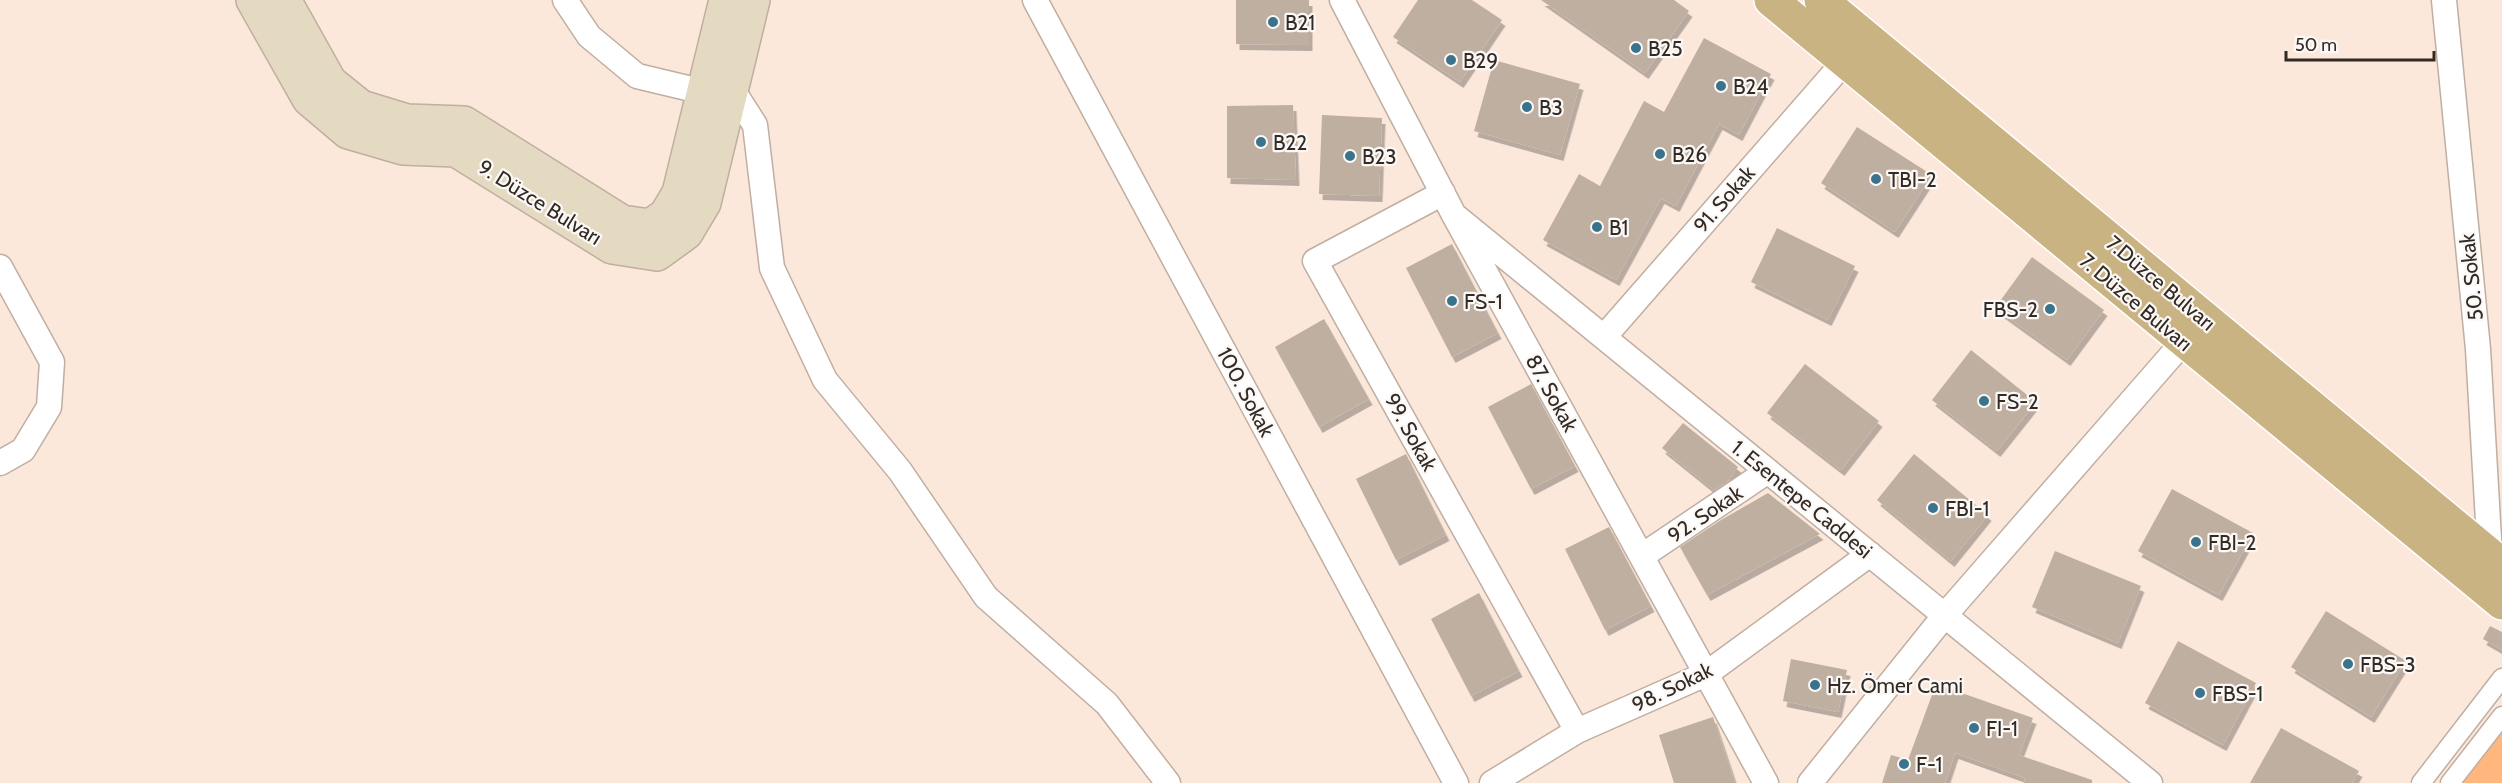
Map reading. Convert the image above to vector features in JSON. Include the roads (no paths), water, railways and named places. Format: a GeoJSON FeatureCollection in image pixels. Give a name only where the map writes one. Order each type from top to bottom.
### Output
{"type":"FeatureCollection","features":[{"type":"Feature","properties":{"kind":"main road","name":"9. Düzce Bulvarı"},"geometry":{"type":"LineString","coordinates":[[253,0],[309,99],[348,132],[403,148],[456,150],[612,247],[657,254],[686,233],[704,203],[726,0]]}},
{"type":"Feature","properties":{"kind":"main road","name":"9. Düzce Bulvarı"},"geometry":{"type":"LineString","coordinates":[[284,0],[330,82],[361,108],[407,121],[464,123],[622,222],[650,226],[666,215],[679,193],[753,0]]}},
{"type":"Feature","properties":{"kind":"main road","name":"7. Düzce Bulvarı"},"geometry":{"type":"LineString","coordinates":[[1771,0],[2502,603]]}},
{"type":"Feature","properties":{"kind":"main road","name":"7.Düzce Bulvarı"},"geometry":{"type":"LineString","coordinates":[[1821,0],[2496,560]]}},
{"type":"Feature","properties":{"kind":"street"},"geometry":{"type":"LineString","coordinates":[[566,0],[589,36],[637,76],[718,90],[755,125],[772,268],[825,380],[900,471],[986,597],[1107,704],[1168,783]]}},
{"type":"Feature","properties":{"kind":"street","name":"100. Sokak"},"geometry":{"type":"LineString","coordinates":[[1035,0],[1456,783]]}},
{"type":"Feature","properties":{"kind":"street","name":"87. Sokak"},"geometry":{"type":"LineString","coordinates":[[1342,0],[1454,215],[1766,783]]}},
{"type":"Feature","properties":{"kind":"street","name":"50. Sokak"},"geometry":{"type":"LineString","coordinates":[[2444,0],[2496,560]]}},
{"type":"Feature","properties":{"kind":"street","name":"91. Sokak"},"geometry":{"type":"LineString","coordinates":[[1604,337],[1845,61]]}},
{"type":"Feature","properties":{"kind":"street","name":"99. Sokak"},"geometry":{"type":"LineString","coordinates":[[1443,193],[1315,261],[1577,731]]}},
{"type":"Feature","properties":{"kind":"street","name":"1. Esentepe Caddesi"},"geometry":{"type":"LineString","coordinates":[[1454,215],[2150,783]]}},
{"type":"Feature","properties":{"kind":"street"},"geometry":{"type":"LineString","coordinates":[[0,267],[52,362],[49,407],[22,450],[0,463]]}},
{"type":"Feature","properties":{"kind":"street"},"geometry":{"type":"LineString","coordinates":[[1810,783],[1945,615],[2184,341]]}},
{"type":"Feature","properties":{"kind":"street","name":"92. Sokak"},"geometry":{"type":"LineString","coordinates":[[1642,556],[1768,471]]}},
{"type":"Feature","properties":{"kind":"street","name":"98. Sokak"},"geometry":{"type":"LineString","coordinates":[[1492,783],[1577,731],[1706,674],[1870,555]]}},
{"type":"Feature","properties":{"kind":"street"},"geometry":{"type":"LineString","coordinates":[[2421,783],[2502,678]]}},
{"type":"Feature","properties":{"kind":"street"},"geometry":{"type":"LineString","coordinates":[[2450,783],[2502,716]]}},
{"type":"Feature","properties":{"kind":"place","name":"B21"},"geometry":{"type":"Point","coordinates":[1273,22]}},
{"type":"Feature","properties":{"kind":"place","name":"B25"},"geometry":{"type":"Point","coordinates":[1636,48]}},
{"type":"Feature","properties":{"kind":"place","name":"B29"},"geometry":{"type":"Point","coordinates":[1451,60]}},
{"type":"Feature","properties":{"kind":"place","name":"B24"},"geometry":{"type":"Point","coordinates":[1721,86]}},
{"type":"Feature","properties":{"kind":"place","name":"B3"},"geometry":{"type":"Point","coordinates":[1527,107]}},
{"type":"Feature","properties":{"kind":"place","name":"B22"},"geometry":{"type":"Point","coordinates":[1261,142]}},
{"type":"Feature","properties":{"kind":"place","name":"B26"},"geometry":{"type":"Point","coordinates":[1660,154]}},
{"type":"Feature","properties":{"kind":"place","name":"B23"},"geometry":{"type":"Point","coordinates":[1350,156]}},
{"type":"Feature","properties":{"kind":"place","name":"TBI-2"},"geometry":{"type":"Point","coordinates":[1876,179]}},
{"type":"Feature","properties":{"kind":"place","name":"B1"},"geometry":{"type":"Point","coordinates":[1597,227]}},
{"type":"Feature","properties":{"kind":"place","name":"FS-1"},"geometry":{"type":"Point","coordinates":[1452,301]}},
{"type":"Feature","properties":{"kind":"place","name":"FBS-2"},"geometry":{"type":"Point","coordinates":[2050,309]}},
{"type":"Feature","properties":{"kind":"place","name":"FS-2"},"geometry":{"type":"Point","coordinates":[1984,401]}},
{"type":"Feature","properties":{"kind":"place","name":"FBI-1"},"geometry":{"type":"Point","coordinates":[1933,508]}},
{"type":"Feature","properties":{"kind":"place","name":"FBI-2"},"geometry":{"type":"Point","coordinates":[2196,542]}},
{"type":"Feature","properties":{"kind":"place","name":"FBS-3"},"geometry":{"type":"Point","coordinates":[2348,664]}},
{"type":"Feature","properties":{"kind":"place","name":"Hz. Ömer Cami"},"geometry":{"type":"Point","coordinates":[1815,685]}},
{"type":"Feature","properties":{"kind":"place","name":"FBS-1"},"geometry":{"type":"Point","coordinates":[2200,693]}},
{"type":"Feature","properties":{"kind":"place","name":"FI-1"},"geometry":{"type":"Point","coordinates":[1974,728]}},
{"type":"Feature","properties":{"kind":"place","name":"F-1"},"geometry":{"type":"Point","coordinates":[1904,764]}}]}
